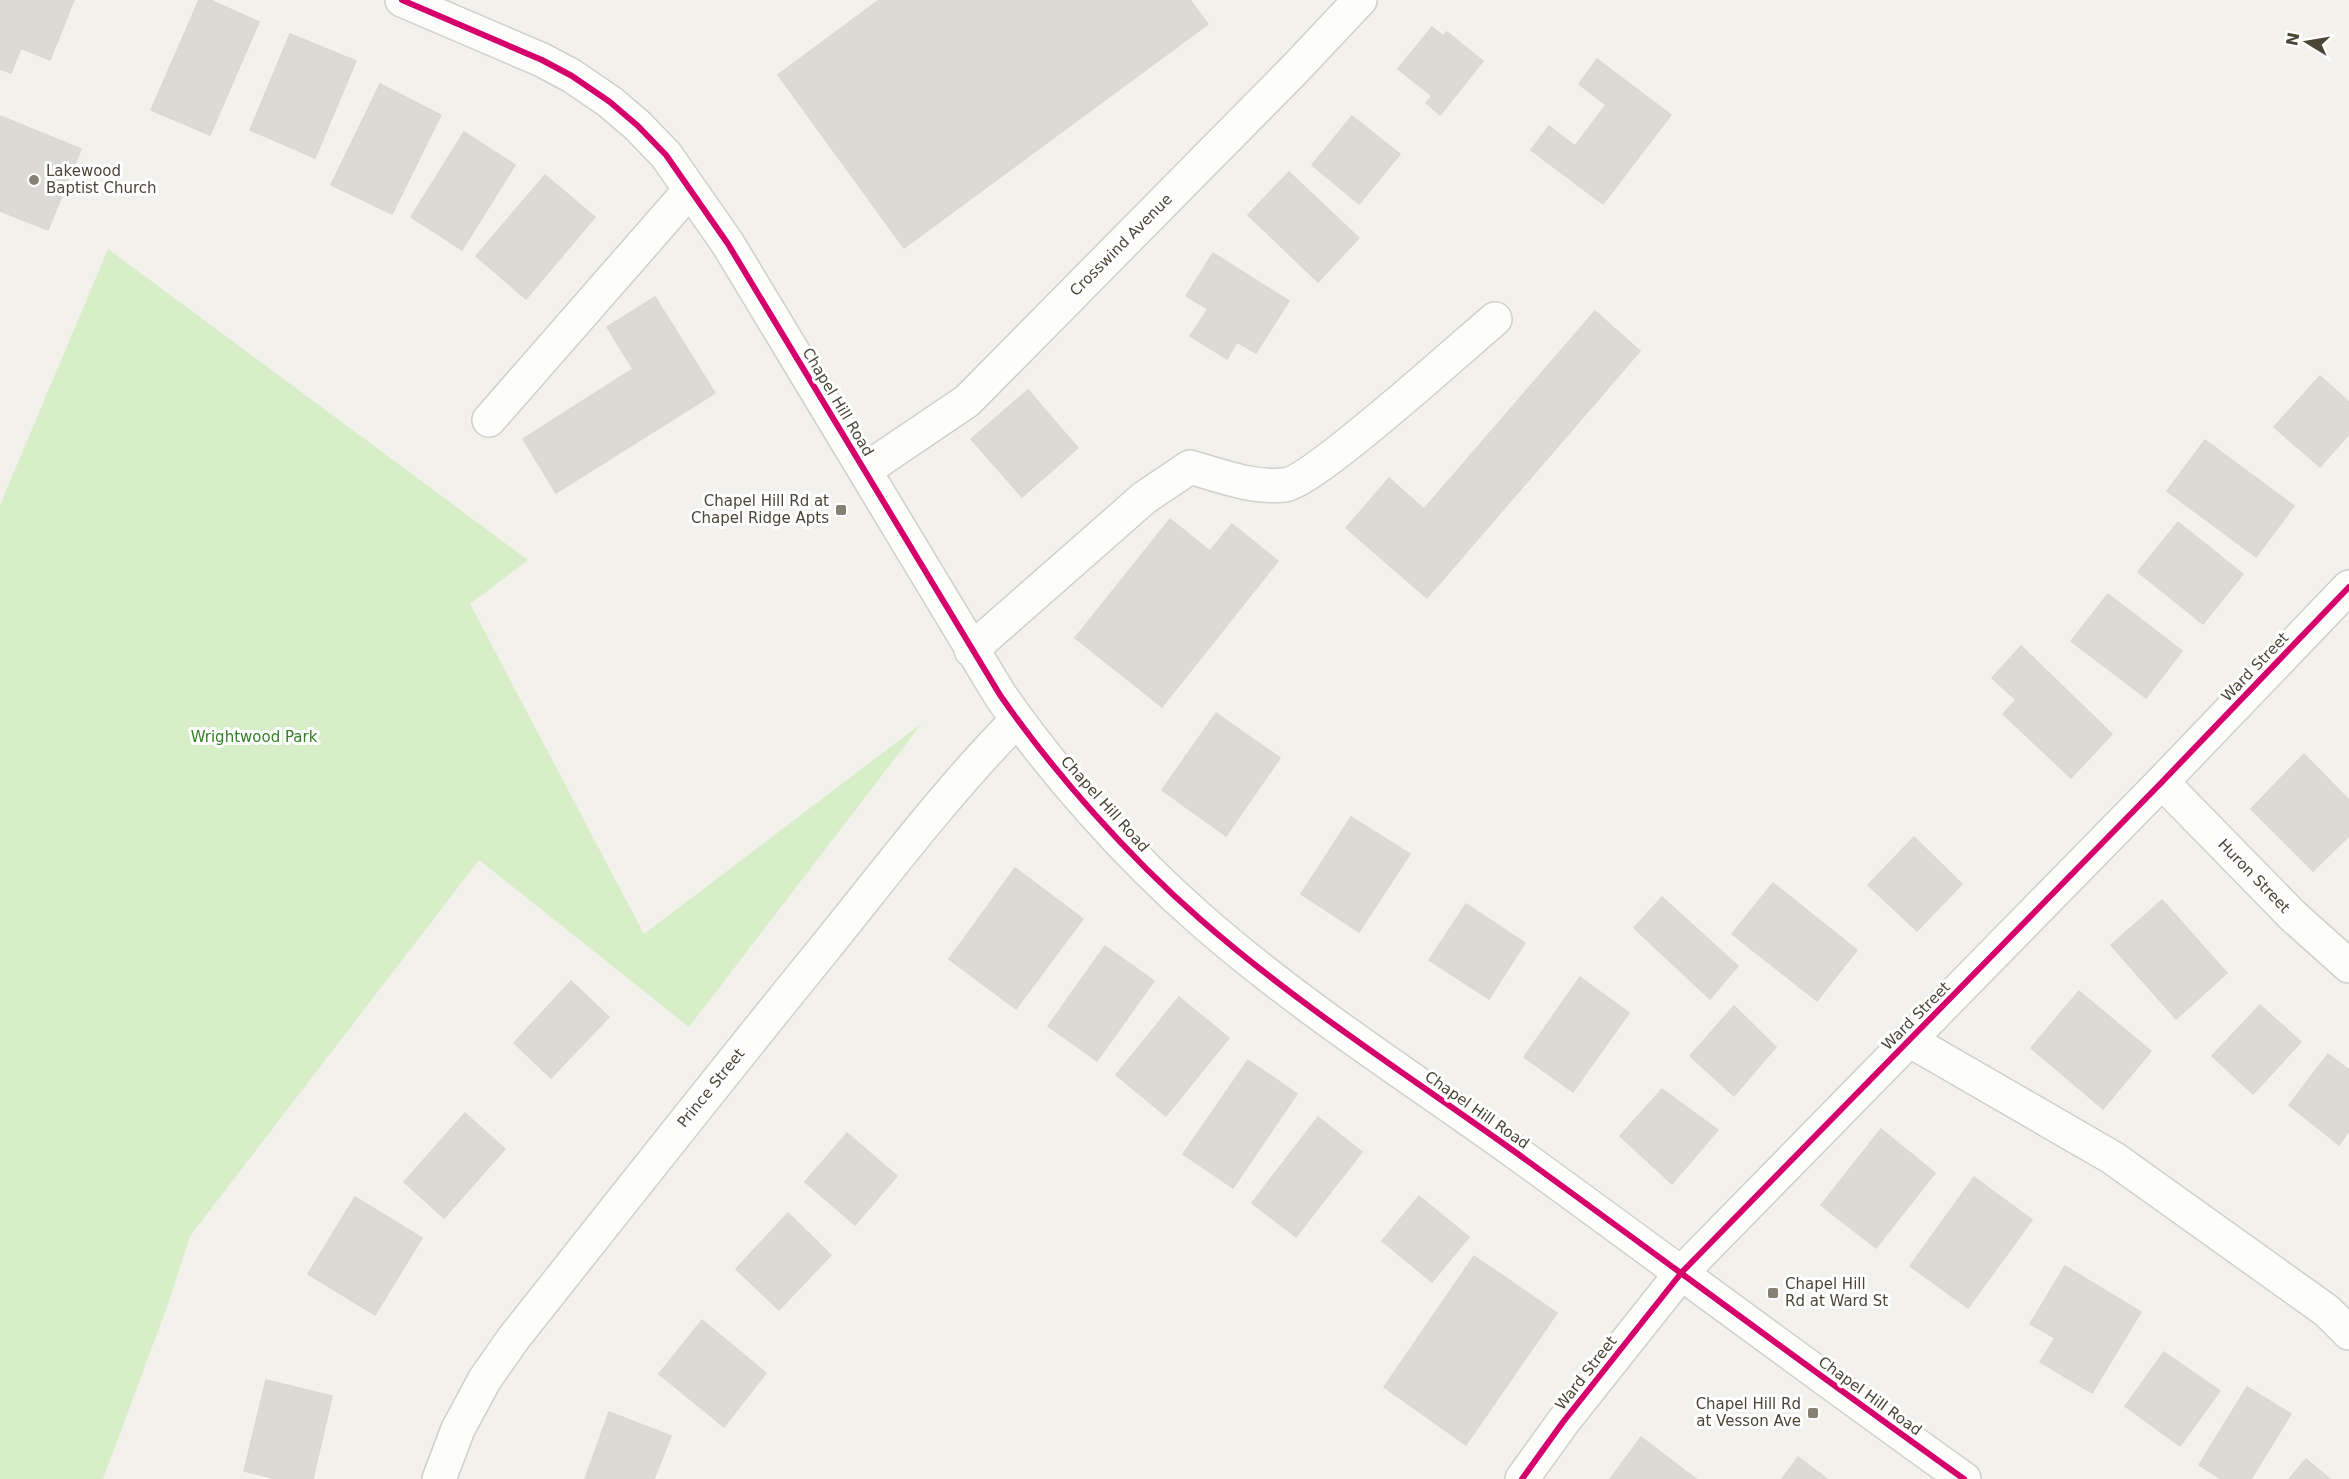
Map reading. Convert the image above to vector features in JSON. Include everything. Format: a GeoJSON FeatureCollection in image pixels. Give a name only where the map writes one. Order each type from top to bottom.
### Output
{"type":"FeatureCollection","features":[{"type":"Feature","properties":{"kind":"street","name":"Chapel Hill Road"},"geometry":{"type":"LineString","coordinates":[[402,0],[542,60],[572,76],[610,102],[638,126],[666,155],[728,244],[971,650],[1017,720],[1088,805],[1158,881],[1201,920],[1337,1027],[1682,1272],[1957,1477]]}},
{"type":"Feature","properties":{"kind":"street","name":"Crosswind Avenue"},"geometry":{"type":"LineString","coordinates":[[865,470],[967,402],[1360,0]]}},
{"type":"Feature","properties":{"kind":"street"},"geometry":{"type":"LineString","coordinates":[[489,420],[690,190]]}},
{"type":"Feature","properties":{"kind":"street"},"geometry":{"type":"LineString","coordinates":[[971,650],[1144,498],[1190,467],[1241,483],[1286,486],[1323,465],[1494,319]]}},
{"type":"Feature","properties":{"kind":"street","name":"Ward Street"},"geometry":{"type":"LineString","coordinates":[[1522,1479],[1563,1422],[1682,1272],[2162,782],[2349,587]]}},
{"type":"Feature","properties":{"kind":"street","name":"Prince Street"},"geometry":{"type":"LineString","coordinates":[[439,1479],[463,1419],[485,1379],[513,1339],[923,826],[988,749],[1017,720]]}},
{"type":"Feature","properties":{"kind":"street","name":"Huron Street"},"geometry":{"type":"LineString","coordinates":[[2162,782],[2293,916],[2349,966]]}},
{"type":"Feature","properties":{"kind":"street"},"geometry":{"type":"LineString","coordinates":[[1910,1040],[2113,1158],[2327,1311],[2349,1333]]}},
{"type":"Feature","properties":{"kind":"green space","name":"Wrightwood Park"},"geometry":{"type":"Polygon","coordinates":[[[108,249],[528,560],[470,604],[644,934],[922,723],[689,1027],[479,860],[190,1236],[168,1304],[103,1479],[0,1479],[0,505],[108,249]]]}},
{"type":"Feature","properties":{"kind":"building"},"geometry":{"type":"Polygon","coordinates":[[[0,0],[74,0],[50,60],[21,48],[11,73],[0,69],[0,0]]]}},
{"type":"Feature","properties":{"kind":"building"},"geometry":{"type":"Polygon","coordinates":[[[199,0],[210,0],[259,22],[210,135],[151,110],[199,0]]]}},
{"type":"Feature","properties":{"kind":"building"},"geometry":{"type":"Polygon","coordinates":[[[879,0],[1190,0],[1208,24],[904,248],[778,75],[879,0]]]}},
{"type":"Feature","properties":{"kind":"building"},"geometry":{"type":"Polygon","coordinates":[[[1432,27],[1443,36],[1447,32],[1483,61],[1440,115],[1426,103],[1432,96],[1398,69],[1432,27]]]}},
{"type":"Feature","properties":{"kind":"building"},"geometry":{"type":"Polygon","coordinates":[[[290,34],[356,61],[315,158],[250,130],[290,34]]]}},
{"type":"Feature","properties":{"kind":"building"},"geometry":{"type":"Polygon","coordinates":[[[1597,59],[1671,115],[1603,204],[1531,150],[1549,126],[1575,146],[1606,105],[1579,84],[1597,59]]]}},
{"type":"Feature","properties":{"kind":"building"},"geometry":{"type":"Polygon","coordinates":[[[380,84],[441,115],[392,214],[331,185],[380,84]]]}},
{"type":"Feature","properties":{"kind":"building","name":"Lakewood Baptist Church"},"geometry":{"type":"Polygon","coordinates":[[[0,116],[81,149],[48,230],[0,211],[0,116]]]}},
{"type":"Feature","properties":{"kind":"building"},"geometry":{"type":"Polygon","coordinates":[[[1352,116],[1400,154],[1359,204],[1312,165],[1352,116]]]}},
{"type":"Feature","properties":{"kind":"building"},"geometry":{"type":"Polygon","coordinates":[[[464,132],[515,165],[462,250],[411,217],[464,132]]]}},
{"type":"Feature","properties":{"kind":"building"},"geometry":{"type":"Polygon","coordinates":[[[1289,172],[1359,238],[1318,282],[1248,215],[1289,172]]]}},
{"type":"Feature","properties":{"kind":"building"},"geometry":{"type":"Polygon","coordinates":[[[545,175],[595,217],[526,299],[476,256],[545,175]]]}},
{"type":"Feature","properties":{"kind":"building"},"geometry":{"type":"Polygon","coordinates":[[[1213,253],[1289,301],[1256,353],[1237,342],[1227,359],[1190,336],[1208,309],[1186,296],[1213,253]]]}},
{"type":"Feature","properties":{"kind":"building"},"geometry":{"type":"Polygon","coordinates":[[[655,297],[715,393],[556,493],[523,439],[633,369],[607,327],[655,297]]]}},
{"type":"Feature","properties":{"kind":"building"},"geometry":{"type":"Polygon","coordinates":[[[1595,311],[1640,351],[1427,598],[1346,528],[1389,478],[1424,509],[1595,311]]]}},
{"type":"Feature","properties":{"kind":"building"},"geometry":{"type":"Polygon","coordinates":[[[2320,376],[2349,402],[2349,434],[2320,467],[2274,427],[2320,376]]]}},
{"type":"Feature","properties":{"kind":"building"},"geometry":{"type":"Polygon","coordinates":[[[1028,390],[1078,448],[1022,497],[971,439],[1028,390]]]}},
{"type":"Feature","properties":{"kind":"building"},"geometry":{"type":"Polygon","coordinates":[[[2205,440],[2294,506],[2256,557],[2167,491],[2205,440]]]}},
{"type":"Feature","properties":{"kind":"building"},"geometry":{"type":"Polygon","coordinates":[[[1170,519],[1210,551],[1232,524],[1278,561],[1162,707],[1075,638],[1170,519]]]}},
{"type":"Feature","properties":{"kind":"building"},"geometry":{"type":"Polygon","coordinates":[[[2178,522],[2243,574],[2203,624],[2138,572],[2178,522]]]}},
{"type":"Feature","properties":{"kind":"building"},"geometry":{"type":"Polygon","coordinates":[[[2108,594],[2182,651],[2146,698],[2071,641],[2108,594]]]}},
{"type":"Feature","properties":{"kind":"building"},"geometry":{"type":"Polygon","coordinates":[[[2021,646],[2112,734],[2071,778],[2003,714],[2016,700],[1992,678],[2021,646]]]}},
{"type":"Feature","properties":{"kind":"building"},"geometry":{"type":"Polygon","coordinates":[[[1216,713],[1280,758],[1226,836],[1162,790],[1216,713]]]}},
{"type":"Feature","properties":{"kind":"building"},"geometry":{"type":"Polygon","coordinates":[[[2304,754],[2349,800],[2349,836],[2313,871],[2251,809],[2304,754]]]}},
{"type":"Feature","properties":{"kind":"building"},"geometry":{"type":"Polygon","coordinates":[[[1351,817],[1410,854],[1359,932],[1301,894],[1351,817]]]}},
{"type":"Feature","properties":{"kind":"building"},"geometry":{"type":"Polygon","coordinates":[[[1914,837],[1962,884],[1917,931],[1868,885],[1914,837]]]}},
{"type":"Feature","properties":{"kind":"building"},"geometry":{"type":"Polygon","coordinates":[[[1015,868],[1083,919],[1016,1009],[949,959],[1015,868]]]}},
{"type":"Feature","properties":{"kind":"building"},"geometry":{"type":"Polygon","coordinates":[[[1773,883],[1857,950],[1817,1001],[1732,934],[1773,883]]]}},
{"type":"Feature","properties":{"kind":"building"},"geometry":{"type":"Polygon","coordinates":[[[1662,897],[1738,966],[1710,999],[1634,928],[1662,897]]]}},
{"type":"Feature","properties":{"kind":"building"},"geometry":{"type":"Polygon","coordinates":[[[2162,900],[2227,973],[2176,1019],[2111,945],[2162,900]]]}},
{"type":"Feature","properties":{"kind":"building"},"geometry":{"type":"Polygon","coordinates":[[[1466,904],[1525,943],[1489,999],[1429,960],[1466,904]]]}},
{"type":"Feature","properties":{"kind":"building"},"geometry":{"type":"Polygon","coordinates":[[[1105,946],[1154,981],[1097,1061],[1048,1026],[1105,946]]]}},
{"type":"Feature","properties":{"kind":"building"},"geometry":{"type":"Polygon","coordinates":[[[1580,977],[1629,1013],[1573,1092],[1524,1057],[1580,977]]]}},
{"type":"Feature","properties":{"kind":"building"},"geometry":{"type":"Polygon","coordinates":[[[571,981],[609,1017],[551,1078],[514,1043],[571,981]]]}},
{"type":"Feature","properties":{"kind":"building"},"geometry":{"type":"Polygon","coordinates":[[[2079,991],[2151,1051],[2103,1109],[2031,1048],[2079,991]]]}},
{"type":"Feature","properties":{"kind":"building"},"geometry":{"type":"Polygon","coordinates":[[[1179,997],[1229,1038],[1166,1116],[1116,1075],[1179,997]]]}},
{"type":"Feature","properties":{"kind":"building"},"geometry":{"type":"Polygon","coordinates":[[[2260,1005],[2301,1042],[2253,1094],[2212,1056],[2260,1005]]]}},
{"type":"Feature","properties":{"kind":"building"},"geometry":{"type":"Polygon","coordinates":[[[1734,1006],[1776,1047],[1734,1096],[1690,1056],[1734,1006]]]}},
{"type":"Feature","properties":{"kind":"building"},"geometry":{"type":"Polygon","coordinates":[[[2328,1054],[2349,1070],[2349,1131],[2339,1145],[2289,1105],[2328,1054]]]}},
{"type":"Feature","properties":{"kind":"building"},"geometry":{"type":"Polygon","coordinates":[[[1248,1060],[1297,1094],[1233,1188],[1183,1154],[1248,1060]]]}},
{"type":"Feature","properties":{"kind":"building"},"geometry":{"type":"Polygon","coordinates":[[[1662,1089],[1718,1130],[1672,1184],[1620,1136],[1662,1089]]]}},
{"type":"Feature","properties":{"kind":"building"},"geometry":{"type":"Polygon","coordinates":[[[465,1113],[505,1149],[444,1218],[404,1182],[465,1113]]]}},
{"type":"Feature","properties":{"kind":"building"},"geometry":{"type":"Polygon","coordinates":[[[1318,1117],[1362,1152],[1296,1237],[1252,1203],[1318,1117]]]}},
{"type":"Feature","properties":{"kind":"building"},"geometry":{"type":"Polygon","coordinates":[[[1881,1129],[1935,1173],[1876,1248],[1821,1205],[1881,1129]]]}},
{"type":"Feature","properties":{"kind":"building"},"geometry":{"type":"Polygon","coordinates":[[[847,1133],[897,1176],[855,1225],[805,1182],[847,1133]]]}},
{"type":"Feature","properties":{"kind":"building"},"geometry":{"type":"Polygon","coordinates":[[[1974,1177],[2032,1220],[1968,1308],[1910,1266],[1974,1177]]]}},
{"type":"Feature","properties":{"kind":"building"},"geometry":{"type":"Polygon","coordinates":[[[1419,1196],[1469,1237],[1432,1282],[1382,1241],[1419,1196]]]}},
{"type":"Feature","properties":{"kind":"building"},"geometry":{"type":"Polygon","coordinates":[[[355,1197],[422,1238],[375,1315],[308,1274],[355,1197]]]}},
{"type":"Feature","properties":{"kind":"building"},"geometry":{"type":"Polygon","coordinates":[[[788,1213],[831,1255],[779,1310],[736,1269],[788,1213]]]}},
{"type":"Feature","properties":{"kind":"building"},"geometry":{"type":"Polygon","coordinates":[[[1474,1256],[1557,1313],[1466,1445],[1384,1387],[1474,1256]]]}},
{"type":"Feature","properties":{"kind":"building"},"geometry":{"type":"Polygon","coordinates":[[[2065,1266],[2141,1312],[2092,1393],[2040,1362],[2055,1338],[2030,1324],[2065,1266]]]}},
{"type":"Feature","properties":{"kind":"building"},"geometry":{"type":"Polygon","coordinates":[[[702,1320],[766,1373],[724,1427],[659,1374],[702,1320]]]}},
{"type":"Feature","properties":{"kind":"building"},"geometry":{"type":"Polygon","coordinates":[[[2164,1352],[2220,1391],[2180,1446],[2125,1406],[2164,1352]]]}},
{"type":"Feature","properties":{"kind":"building"},"geometry":{"type":"Polygon","coordinates":[[[266,1380],[332,1396],[313,1479],[277,1479],[244,1471],[266,1380]]]}},
{"type":"Feature","properties":{"kind":"building"},"geometry":{"type":"Polygon","coordinates":[[[2247,1387],[2291,1414],[2251,1479],[2221,1479],[2199,1465],[2247,1387]]]}},
{"type":"Feature","properties":{"kind":"building"},"geometry":{"type":"Polygon","coordinates":[[[609,1412],[671,1436],[654,1479],[585,1479],[609,1412]]]}},
{"type":"Feature","properties":{"kind":"building"},"geometry":{"type":"Polygon","coordinates":[[[1641,1437],[1696,1479],[1610,1479],[1641,1437]]]}},
{"type":"Feature","properties":{"kind":"building"},"geometry":{"type":"Polygon","coordinates":[[[1798,1457],[1827,1479],[1782,1479],[1798,1457]]]}},
{"type":"Feature","properties":{"kind":"building"},"geometry":{"type":"Polygon","coordinates":[[[2306,1459],[2330,1479],[2289,1479],[2306,1459]]]}},
{"type":"Feature","properties":{"kind":"cycle path"},"geometry":{"type":"LineString","coordinates":[[402,0],[542,60],[572,76],[610,102],[638,126],[666,155],[728,244],[1000,695],[1068,784],[1173,895],[1276,982],[1518,1154],[1964,1479]]}},
{"type":"Feature","properties":{"kind":"cycle path"},"geometry":{"type":"LineString","coordinates":[[1522,1479],[1563,1422],[1682,1272],[2162,782],[2349,587]]}},
{"type":"Feature","properties":{"kind":"place","name":"Lakewood Baptist Church"},"geometry":{"type":"Point","coordinates":[34,180]}},
{"type":"Feature","properties":{"kind":"place","name":"Chapel Hill Rd at Chapel Ridge Apts"},"geometry":{"type":"Point","coordinates":[841,510]}},
{"type":"Feature","properties":{"kind":"place","name":"Chapel Hill Rd at Ward St"},"geometry":{"type":"Point","coordinates":[1773,1293]}},
{"type":"Feature","properties":{"kind":"place","name":"Chapel Hill Rd at Vesson Ave"},"geometry":{"type":"Point","coordinates":[1813,1413]}}]}
